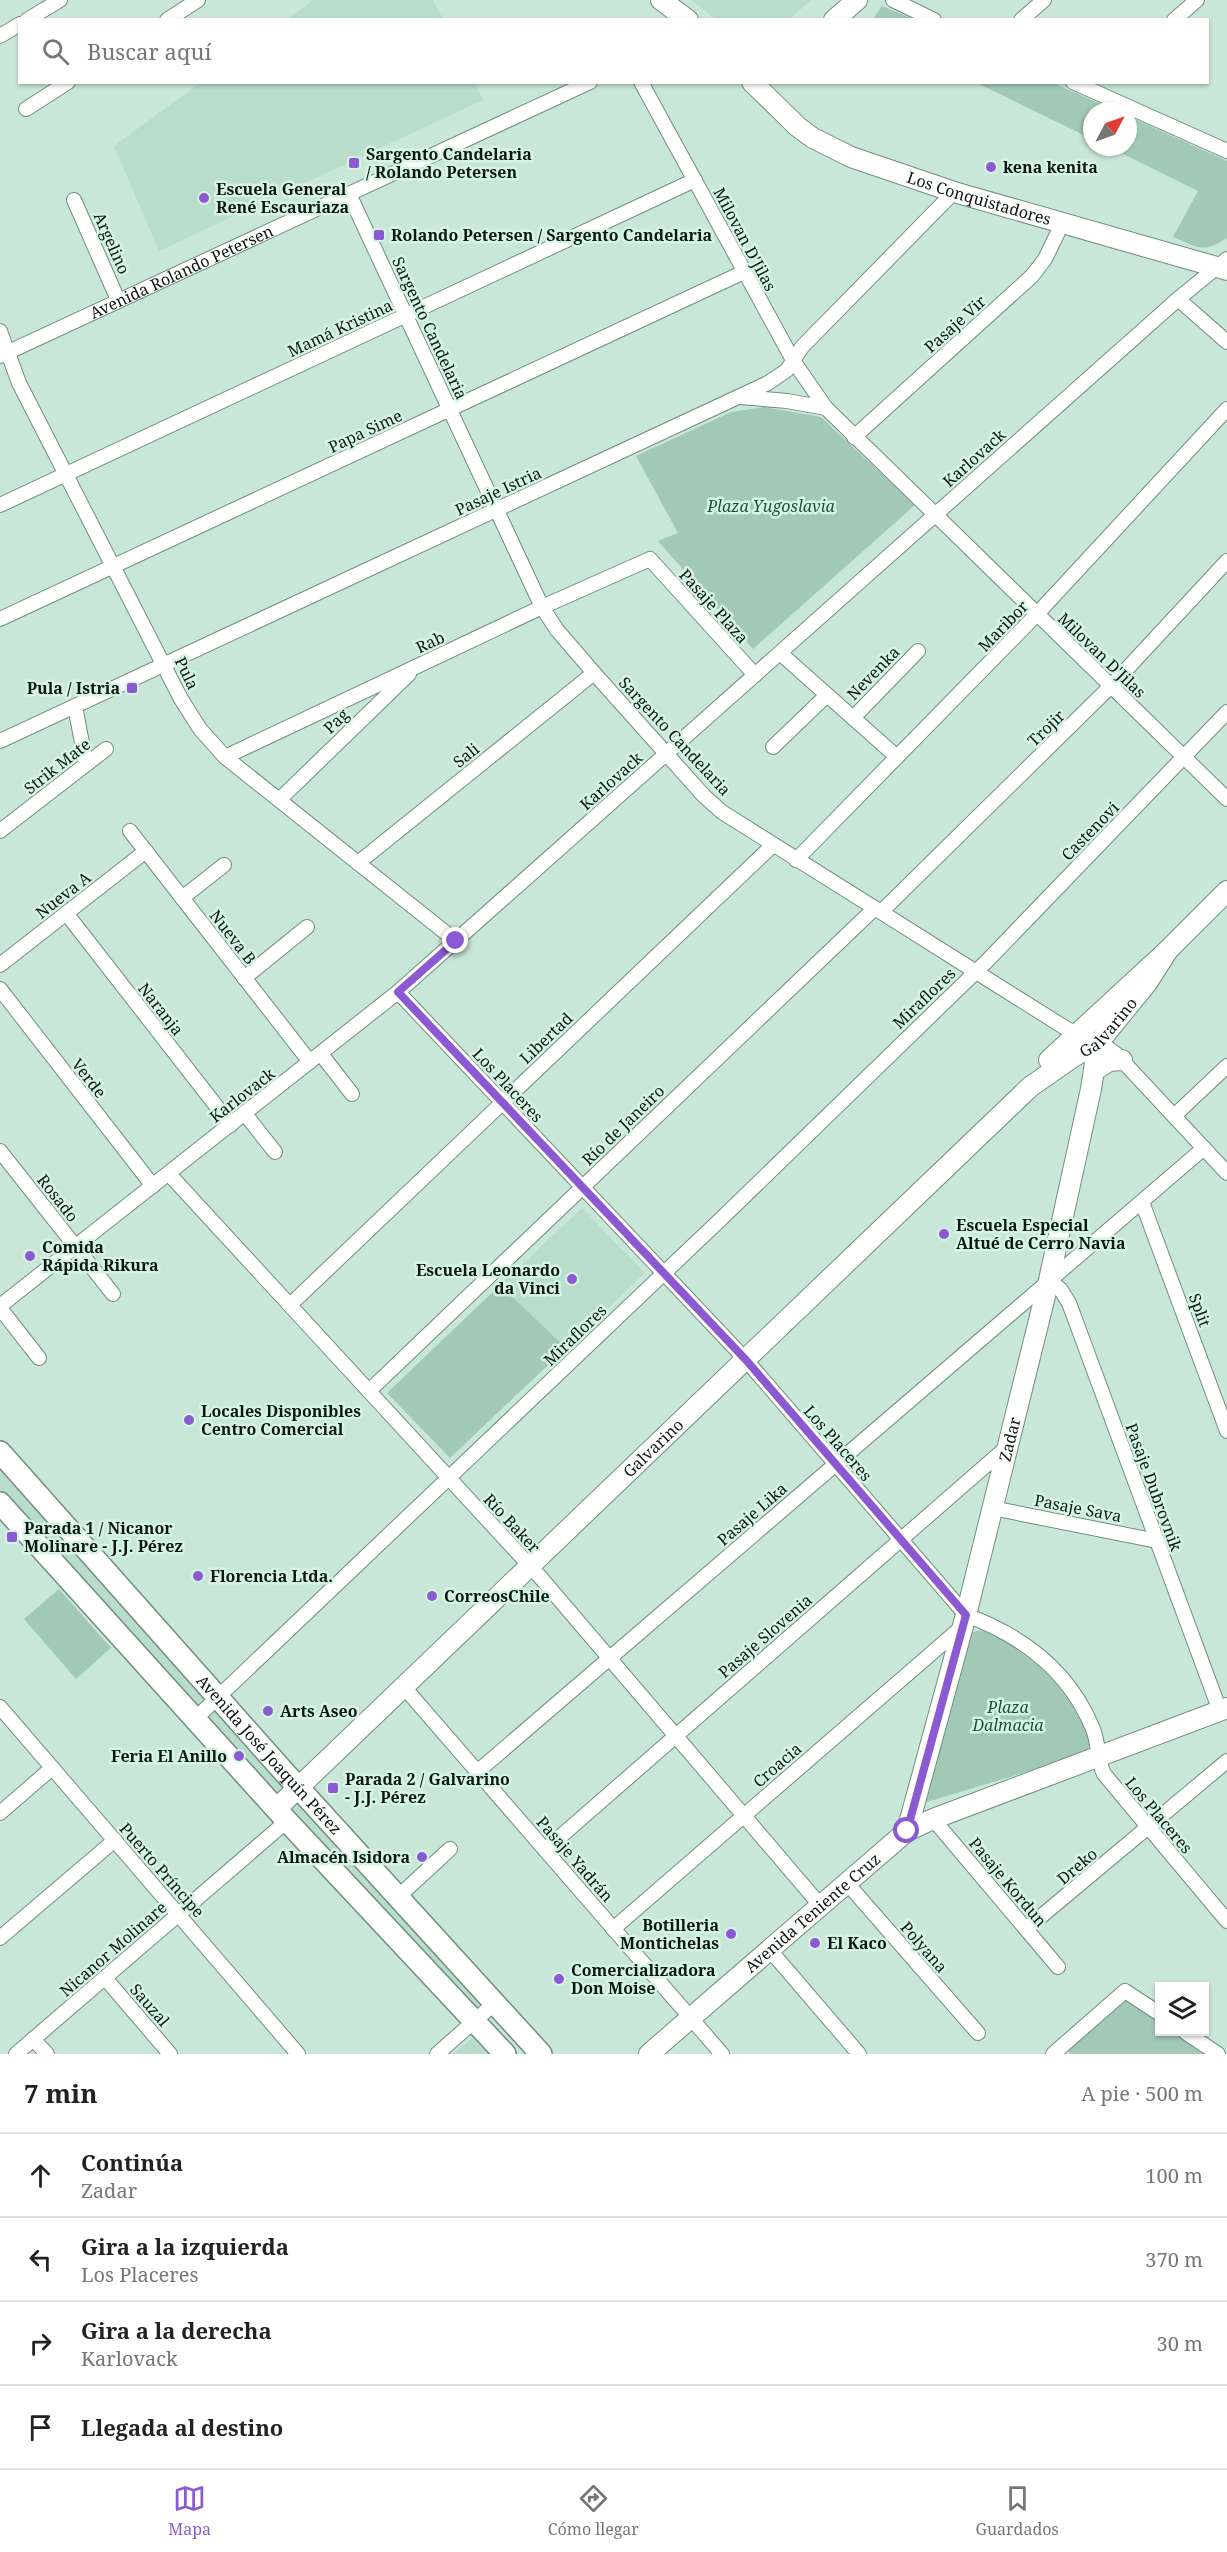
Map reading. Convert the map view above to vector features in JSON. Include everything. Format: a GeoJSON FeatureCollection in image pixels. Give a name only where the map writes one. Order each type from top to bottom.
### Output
{"type":"FeatureCollection","features":[{"type":"Feature","properties":{"kind":"main road","name":"Avenida José Joaquín Pérez"},"geometry":{"type":"LineString","coordinates":[[0,1452],[298,1788],[541,2054]]}},
{"type":"Feature","properties":{"kind":"main road","name":"Avenida José Joaquín Pérez"},"geometry":{"type":"LineString","coordinates":[[0,1503],[282,1815],[505,2054]]}},
{"type":"Feature","properties":{"kind":"main road"},"geometry":{"type":"LineString","coordinates":[[90,1602],[115,1580]]}},
{"type":"Feature","properties":{"kind":"street"},"geometry":{"type":"LineString","coordinates":[[30,18],[60,0]]}},
{"type":"Feature","properties":{"kind":"street"},"geometry":{"type":"LineString","coordinates":[[170,18],[198,0]]}},
{"type":"Feature","properties":{"kind":"street"},"geometry":{"type":"LineString","coordinates":[[661,0],[685,18]]}},
{"type":"Feature","properties":{"kind":"street"},"geometry":{"type":"LineString","coordinates":[[836,18],[857,0]]}},
{"type":"Feature","properties":{"kind":"street"},"geometry":{"type":"LineString","coordinates":[[893,0],[930,18]]}},
{"type":"Feature","properties":{"kind":"street"},"geometry":{"type":"LineString","coordinates":[[1023,18],[1044,0]]}},
{"type":"Feature","properties":{"kind":"street"},"geometry":{"type":"LineString","coordinates":[[1176,18],[1197,0]]}},
{"type":"Feature","properties":{"kind":"street"},"geometry":{"type":"LineString","coordinates":[[0,36],[18,25]]}},
{"type":"Feature","properties":{"kind":"street"},"geometry":{"type":"LineString","coordinates":[[26,109],[65,84]]}},
{"type":"Feature","properties":{"kind":"street","name":"Avenida Rolando Petersen"},"geometry":{"type":"LineString","coordinates":[[4,354],[586,84]]}},
{"type":"Feature","properties":{"kind":"street","name":"Milovan D'Jilas"},"geometry":{"type":"LineString","coordinates":[[642,84],[794,362],[826,408],[1227,799]]}},
{"type":"Feature","properties":{"kind":"street","name":"Los Conquistadores"},"geometry":{"type":"LineString","coordinates":[[755,84],[798,127],[813,138],[851,157],[954,192],[1062,224],[1224,265]]}},
{"type":"Feature","properties":{"kind":"street"},"geometry":{"type":"LineString","coordinates":[[1096,87],[1227,151]]}},
{"type":"Feature","properties":{"kind":"street","name":"Mamá Kristina"},"geometry":{"type":"LineString","coordinates":[[0,505],[695,180]]}},
{"type":"Feature","properties":{"kind":"street","name":"Pasaje Istria"},"geometry":{"type":"LineString","coordinates":[[0,741],[779,376],[794,362],[802,347],[954,192]]}},
{"type":"Feature","properties":{"kind":"street","name":"Sargento Candelaria"},"geometry":{"type":"LineString","coordinates":[[349,194],[542,607],[557,630],[666,754],[713,804],[773,845],[1078,1035],[1110,1049],[1227,1173]]}},
{"type":"Feature","properties":{"kind":"street","name":"Argelino"},"geometry":{"type":"LineString","coordinates":[[74,200],[118,300]]}},
{"type":"Feature","properties":{"kind":"street","name":"Pasaje Vir"},"geometry":{"type":"LineString","coordinates":[[854,437],[1032,276],[1045,259],[1062,224]]}},
{"type":"Feature","properties":{"kind":"street","name":"Karlovack"},"geometry":{"type":"LineString","coordinates":[[0,1307],[398,992],[1178,299],[1224,265]]}},
{"type":"Feature","properties":{"kind":"street","name":"Papa Sime"},"geometry":{"type":"LineString","coordinates":[[0,619],[744,272]]}},
{"type":"Feature","properties":{"kind":"street"},"geometry":{"type":"LineString","coordinates":[[1178,299],[1227,342]]}},
{"type":"Feature","properties":{"kind":"street","name":"Pula"},"geometry":{"type":"LineString","coordinates":[[0,332],[4,354],[190,714],[225,757],[456,941]]}},
{"type":"Feature","properties":{"kind":"street"},"geometry":{"type":"LineString","coordinates":[[738,397],[787,401],[826,408]]}},
{"type":"Feature","properties":{"kind":"street","name":"Maribor"},"geometry":{"type":"LineString","coordinates":[[796,860],[1037,614],[1227,409]]}},
{"type":"Feature","properties":{"kind":"street","name":"Rab"},"geometry":{"type":"LineString","coordinates":[[225,757],[542,607],[650,559]]}},
{"type":"Feature","properties":{"kind":"street","name":"Pasaje Plaza"},"geometry":{"type":"LineString","coordinates":[[650,559],[755,675]]}},
{"type":"Feature","properties":{"kind":"street","name":"Trojir"},"geometry":{"type":"LineString","coordinates":[[878,910],[1111,686],[1227,561]]}},
{"type":"Feature","properties":{"kind":"street","name":"Nevenka"},"geometry":{"type":"LineString","coordinates":[[853,718],[918,651]]}},
{"type":"Feature","properties":{"kind":"street","name":"Nevenka"},"geometry":{"type":"LineString","coordinates":[[780,653],[897,757]]}},
{"type":"Feature","properties":{"kind":"street","name":"Pag"},"geometry":{"type":"LineString","coordinates":[[279,800],[417,666]]}},
{"type":"Feature","properties":{"kind":"street","name":"Sali"},"geometry":{"type":"LineString","coordinates":[[358,863],[594,673]]}},
{"type":"Feature","properties":{"kind":"street","name":"Nevenka"},"geometry":{"type":"LineString","coordinates":[[773,747],[827,695]]}},
{"type":"Feature","properties":{"kind":"street"},"geometry":{"type":"LineString","coordinates":[[75,706],[86,764]]}},
{"type":"Feature","properties":{"kind":"street","name":"Castenovi"},"geometry":{"type":"LineString","coordinates":[[974,972],[1227,712]]}},
{"type":"Feature","properties":{"kind":"street","name":"Strik Mate"},"geometry":{"type":"LineString","coordinates":[[0,831],[106,749]]}},
{"type":"Feature","properties":{"kind":"street","name":"Nueva B"},"geometry":{"type":"LineString","coordinates":[[130,831],[244,978],[315,1058],[352,1094]]}},
{"type":"Feature","properties":{"kind":"street","name":"Libertad"},"geometry":{"type":"LineString","coordinates":[[290,1305],[773,845]]}},
{"type":"Feature","properties":{"kind":"street","name":"Nueva A"},"geometry":{"type":"LineString","coordinates":[[0,965],[146,851]]}},
{"type":"Feature","properties":{"kind":"street"},"geometry":{"type":"LineString","coordinates":[[182,898],[224,865]]}},
{"type":"Feature","properties":{"kind":"street","name":"Galvarino"},"geometry":{"type":"LineString","coordinates":[[1030,1087],[1040,1070],[1053,1056],[1168,950],[1227,891]]}},
{"type":"Feature","properties":{"kind":"street","name":"Río de Janeiro"},"geometry":{"type":"LineString","coordinates":[[369,1391],[582,1187],[878,910]]}},
{"type":"Feature","properties":{"kind":"street","name":"Naranja"},"geometry":{"type":"LineString","coordinates":[[66,913],[231,1125]]}},
{"type":"Feature","properties":{"kind":"street"},"geometry":{"type":"LineString","coordinates":[[244,978],[307,927]]}},
{"type":"Feature","properties":{"kind":"street","name":"Galvarino"},"geometry":{"type":"LineString","coordinates":[[282,1815],[298,1788],[1030,1087],[1073,1057],[1098,1043],[1147,983],[1168,950]]}},
{"type":"Feature","properties":{"kind":"street","name":"Miraflores"},"geometry":{"type":"LineString","coordinates":[[195,1719],[663,1273],[974,972]]}},
{"type":"Feature","properties":{"kind":"street","name":"Verde"},"geometry":{"type":"LineString","coordinates":[[0,989],[153,1186]]}},
{"type":"Feature","properties":{"kind":"street","name":"Los Placeres"},"geometry":{"type":"LineString","coordinates":[[398,992],[746,1360],[901,1541],[964,1621],[994,1626],[1021,1641],[1060,1675],[1089,1719],[1096,1738],[1101,1768],[1107,1780],[1148,1828],[1222,1905],[1227,1921]]}},
{"type":"Feature","properties":{"kind":"street","name":"Zadar"},"geometry":{"type":"LineString","coordinates":[[907,1831],[964,1621],[1049,1280],[1093,1080],[1098,1043]]}},
{"type":"Feature","properties":{"kind":"street"},"geometry":{"type":"LineString","coordinates":[[1057,1069],[1077,1077],[1093,1080],[1109,1061],[1122,1060]]}},
{"type":"Feature","properties":{"kind":"street"},"geometry":{"type":"LineString","coordinates":[[1174,1116],[1227,1066]]}},
{"type":"Feature","properties":{"kind":"street"},"geometry":{"type":"LineString","coordinates":[[244,1114],[275,1152]]}},
{"type":"Feature","properties":{"kind":"street","name":"Pasaje Lika"},"geometry":{"type":"LineString","coordinates":[[477,1772],[1204,1148]]}},
{"type":"Feature","properties":{"kind":"street","name":"Rosado"},"geometry":{"type":"LineString","coordinates":[[0,1150],[113,1294]]}},
{"type":"Feature","properties":{"kind":"street","name":"Río Baker"},"geometry":{"type":"LineString","coordinates":[[169,1174],[530,1566],[820,1905]]}},
{"type":"Feature","properties":{"kind":"street","name":"Split"},"geometry":{"type":"LineString","coordinates":[[1142,1202],[1227,1431]]}},
{"type":"Feature","properties":{"kind":"street","name":"Pasaje Dubrovnik"},"geometry":{"type":"LineString","coordinates":[[1049,1280],[1061,1290],[1069,1303],[1157,1541],[1224,1709]]}},
{"type":"Feature","properties":{"kind":"street"},"geometry":{"type":"LineString","coordinates":[[0,1307],[39,1358]]}},
{"type":"Feature","properties":{"kind":"street","name":"Pasaje Slovenia"},"geometry":{"type":"LineString","coordinates":[[545,1850],[1007,1447]]}},
{"type":"Feature","properties":{"kind":"street","name":"Pasaje Sava"},"geometry":{"type":"LineString","coordinates":[[992,1508],[1157,1541]]}},
{"type":"Feature","properties":{"kind":"street","name":"Croacia"},"geometry":{"type":"LineString","coordinates":[[613,1929],[964,1621]]}},
{"type":"Feature","properties":{"kind":"street","name":"Pasaje Yadrán"},"geometry":{"type":"LineString","coordinates":[[403,1686],[722,2054]]}},
{"type":"Feature","properties":{"kind":"street","name":"Puerto Príncipe"},"geometry":{"type":"LineString","coordinates":[[0,1707],[298,2054]]}},
{"type":"Feature","properties":{"kind":"street","name":"Avenida Teniente Cruz"},"geometry":{"type":"LineString","coordinates":[[649,2054],[907,1831],[933,1819],[1224,1709]]}},
{"type":"Feature","properties":{"kind":"street","name":"Dreko"},"geometry":{"type":"LineString","coordinates":[[1026,1929],[1227,1761]]}},
{"type":"Feature","properties":{"kind":"street"},"geometry":{"type":"LineString","coordinates":[[0,1813],[52,1768]]}},
{"type":"Feature","properties":{"kind":"street","name":"Nicanor Molinare"},"geometry":{"type":"LineString","coordinates":[[16,2054],[179,1914],[282,1815]]}},
{"type":"Feature","properties":{"kind":"street","name":"Pasaje Kordun"},"geometry":{"type":"LineString","coordinates":[[933,1819],[1058,1967]]}},
{"type":"Feature","properties":{"kind":"street"},"geometry":{"type":"LineString","coordinates":[[0,1938],[115,1840]]}},
{"type":"Feature","properties":{"kind":"street"},"geometry":{"type":"LineString","coordinates":[[399,1896],[450,1849]]}},
{"type":"Feature","properties":{"kind":"street","name":"Polyana"},"geometry":{"type":"LineString","coordinates":[[846,1882],[978,2033]]}},
{"type":"Feature","properties":{"kind":"street"},"geometry":{"type":"LineString","coordinates":[[769,1949],[859,2054]]}},
{"type":"Feature","properties":{"kind":"street","name":"Sauzal"},"geometry":{"type":"LineString","coordinates":[[105,1978],[171,2054]]}},
{"type":"Feature","properties":{"kind":"street"},"geometry":{"type":"LineString","coordinates":[[1056,2053],[1125,1991],[1155,2011]]}},
{"type":"Feature","properties":{"kind":"street"},"geometry":{"type":"LineString","coordinates":[[437,2054],[495,2004]]}},
{"type":"Feature","properties":{"kind":"street"},"geometry":{"type":"LineString","coordinates":[[1192,2036],[1218,2054]]}},
{"type":"Feature","properties":{"kind":"street"},"geometry":{"type":"LineString","coordinates":[[33,2039],[47,2054]]}},
{"type":"Feature","properties":{"kind":"shaded area"},"geometry":{"type":"Polygon","coordinates":[[[314,0],[433,0],[442,18],[288,18],[314,0]]]}},
{"type":"Feature","properties":{"kind":"shaded area"},"geometry":{"type":"Polygon","coordinates":[[[691,0],[812,0],[790,18],[714,18],[691,0]]]}},
{"type":"Feature","properties":{"kind":"shaded area","name":"Escuela General René Escauriaza"},"geometry":{"type":"Polygon","coordinates":[[[198,84],[475,84],[483,100],[159,251],[114,146],[198,84]]]}},
{"type":"Feature","properties":{"kind":"shaded area","name":"Escuela Leonardo da Vinci"},"geometry":{"type":"Polygon","coordinates":[[[582,1208],[645,1273],[566,1348],[500,1285],[582,1208]]]}},
{"type":"Feature","properties":{"kind":"shaded area","name":"Feria El Anillo"},"geometry":{"type":"Polygon","coordinates":[[[0,1462],[487,2001],[465,2022],[0,1513],[0,1462]]]}},
{"type":"Feature","properties":{"kind":"shaded area"},"geometry":{"type":"Polygon","coordinates":[[[477,2034],[493,2054],[453,2054],[477,2034]]]}},
{"type":"Feature","properties":{"kind":"green space"},"geometry":{"type":"Polygon","coordinates":[[[882,6],[911,18],[874,18],[882,6]]]}},
{"type":"Feature","properties":{"kind":"green space"},"geometry":{"type":"Polygon","coordinates":[[[979,84],[1055,84],[1096,102],[1083,102],[1083,135],[979,84]]]}},
{"type":"Feature","properties":{"kind":"green space"},"geometry":{"type":"Polygon","coordinates":[[[1137,120],[1227,161],[1227,238],[1212,246],[1200,247],[1173,237],[1198,191],[1127,156],[1137,156],[1137,120]]]}},
{"type":"Feature","properties":{"kind":"green space","name":"Plaza Yugoslavia"},"geometry":{"type":"Polygon","coordinates":[[[764,407],[821,417],[915,505],[753,649],[658,541],[678,533],[636,456],[731,412],[764,407]]]}},
{"type":"Feature","properties":{"kind":"green space"},"geometry":{"type":"Polygon","coordinates":[[[500,1285],[566,1348],[450,1458],[387,1393],[500,1285]]]}},
{"type":"Feature","properties":{"kind":"green space"},"geometry":{"type":"Polygon","coordinates":[[[59,1589],[111,1648],[76,1679],[24,1619],[59,1589]]]}},
{"type":"Feature","properties":{"kind":"green space","name":"Plaza Dalmacia"},"geometry":{"type":"Polygon","coordinates":[[[981,1630],[1022,1649],[1044,1669],[1076,1708],[1089,1733],[1090,1743],[1086,1751],[1079,1756],[924,1803],[969,1633],[981,1630]]]}},
{"type":"Feature","properties":{"kind":"green space"},"geometry":{"type":"Polygon","coordinates":[[[1128,1999],[1155,2018],[1155,2036],[1180,2036],[1206,2054],[1071,2054],[1068,2051],[1128,1999]]]}},
{"type":"Feature","properties":{"kind":"place","name":"Sargento Candelaria / Rolando Petersen"},"geometry":{"type":"Point","coordinates":[354,163]}},
{"type":"Feature","properties":{"kind":"place","name":"kena kenita"},"geometry":{"type":"Point","coordinates":[991,167]}},
{"type":"Feature","properties":{"kind":"place","name":"Escuela General René Escauriaza"},"geometry":{"type":"Point","coordinates":[204,198]}},
{"type":"Feature","properties":{"kind":"place","name":"Rolando Petersen / Sargento Candelaria"},"geometry":{"type":"Point","coordinates":[379,235]}},
{"type":"Feature","properties":{"kind":"place","name":"Pula / Istria"},"geometry":{"type":"Point","coordinates":[132,688]}},
{"type":"Feature","properties":{"kind":"place","name":"Escuela Especial Altué de Cerro Navia"},"geometry":{"type":"Point","coordinates":[944,1234]}},
{"type":"Feature","properties":{"kind":"place","name":"Comida Rápida Rikura"},"geometry":{"type":"Point","coordinates":[30,1256]}},
{"type":"Feature","properties":{"kind":"place","name":"Escuela Leonardo da Vinci"},"geometry":{"type":"Point","coordinates":[572,1279]}},
{"type":"Feature","properties":{"kind":"place","name":"Locales Disponibles Centro Comercial"},"geometry":{"type":"Point","coordinates":[189,1420]}},
{"type":"Feature","properties":{"kind":"place","name":"Parada 1 / Nicanor Molinare - J.J. Pérez"},"geometry":{"type":"Point","coordinates":[12,1537]}},
{"type":"Feature","properties":{"kind":"place","name":"Florencia Ltda."},"geometry":{"type":"Point","coordinates":[198,1576]}},
{"type":"Feature","properties":{"kind":"place","name":"CorreosChile"},"geometry":{"type":"Point","coordinates":[432,1596]}},
{"type":"Feature","properties":{"kind":"place","name":"Arts Aseo"},"geometry":{"type":"Point","coordinates":[268,1711]}},
{"type":"Feature","properties":{"kind":"place","name":"Feria El Anillo"},"geometry":{"type":"Point","coordinates":[239,1756]}},
{"type":"Feature","properties":{"kind":"place","name":"Parada 2 / Galvarino - J.J. Pérez"},"geometry":{"type":"Point","coordinates":[333,1788]}},
{"type":"Feature","properties":{"kind":"place","name":"Almacén Isidora"},"geometry":{"type":"Point","coordinates":[422,1857]}},
{"type":"Feature","properties":{"kind":"place","name":"Botilleria Montichelas"},"geometry":{"type":"Point","coordinates":[731,1934]}},
{"type":"Feature","properties":{"kind":"place","name":"El Kaco"},"geometry":{"type":"Point","coordinates":[815,1943]}},
{"type":"Feature","properties":{"kind":"place","name":"Comercializadora Don Moise"},"geometry":{"type":"Point","coordinates":[559,1979]}},
{"type":"Feature","properties":{"kind":"route"},"geometry":{"type":"LineString","coordinates":[[456,941],[398,992],[746,1360],[966,1615],[907,1831]]}}]}
